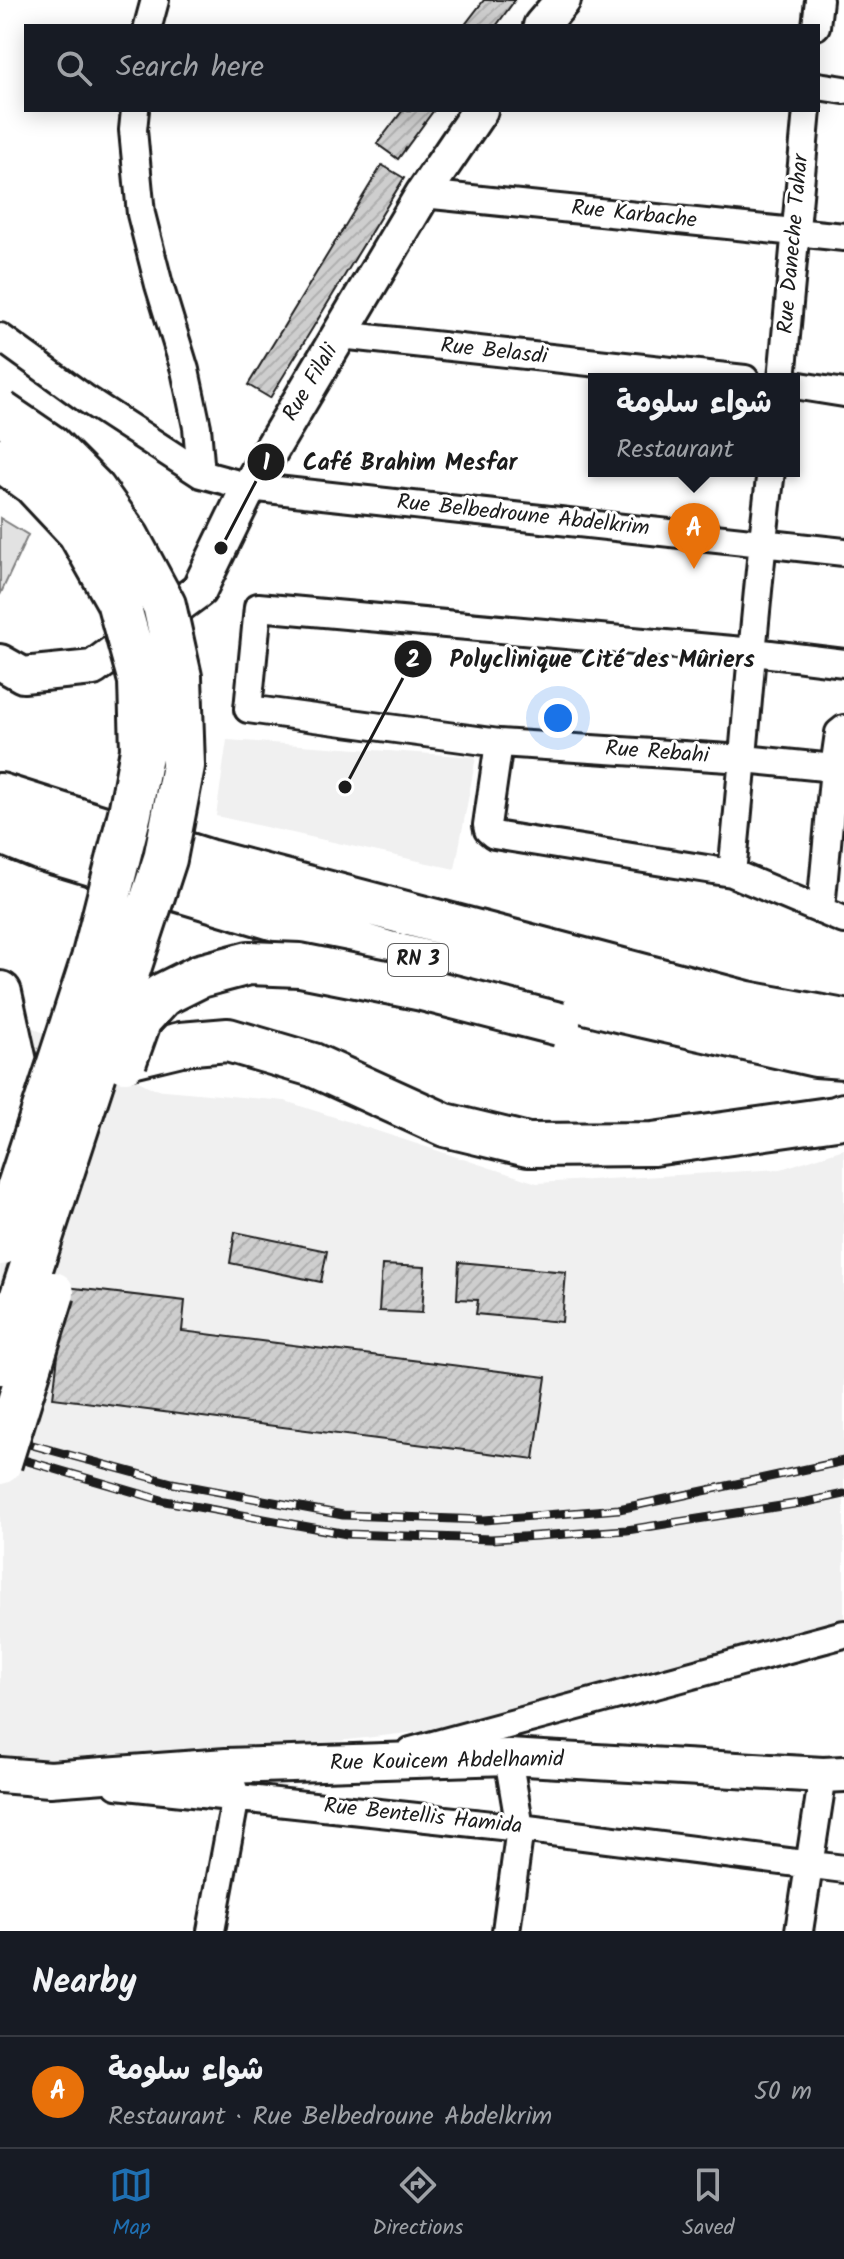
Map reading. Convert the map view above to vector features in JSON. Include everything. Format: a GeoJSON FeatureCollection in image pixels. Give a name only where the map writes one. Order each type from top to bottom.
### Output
{"type":"FeatureCollection","features":[{"type":"Feature","properties":{"kind":"main road"},"geometry":{"type":"LineString","coordinates":[[0,412],[50,446],[94,490],[128,538],[164,605],[180,677],[183,766],[165,859],[0,1363]]}},
{"type":"Feature","properties":{"kind":"main road"},"geometry":{"type":"LineString","coordinates":[[0,459],[33,483],[79,532],[118,601],[140,681],[142,750],[130,813],[93,959],[0,1244]]}},
{"type":"Feature","properties":{"kind":"main road","name":"RN 3"},"geometry":{"type":"LineString","coordinates":[[0,795],[208,861],[747,1003],[844,1021]]}},
{"type":"Feature","properties":{"kind":"main road","name":"RN 3"},"geometry":{"type":"LineString","coordinates":[[0,832],[42,849],[389,953],[622,1011],[816,1055],[844,1057]]}},
{"type":"Feature","properties":{"kind":"main road"},"geometry":{"type":"LineString","coordinates":[[0,1463],[140,1019],[162,995],[200,976],[249,963],[300,965],[407,986],[815,1082],[844,1084]]}},
{"type":"Feature","properties":{"kind":"main road"},"geometry":{"type":"LineString","coordinates":[[0,993],[15,1062],[15,1198]]}},
{"type":"Feature","properties":{"kind":"main road"},"geometry":{"type":"LineString","coordinates":[[127,1057],[181,1044],[228,1040],[313,1065],[445,1125],[528,1145],[653,1144],[844,1115]]}},
{"type":"Feature","properties":{"kind":"street"},"geometry":{"type":"LineString","coordinates":[[149,24],[155,0]]}},
{"type":"Feature","properties":{"kind":"street"},"geometry":{"type":"LineString","coordinates":[[543,24],[563,0]]}},
{"type":"Feature","properties":{"kind":"street"},"geometry":{"type":"LineString","coordinates":[[816,24],[819,0]]}},
{"type":"Feature","properties":{"kind":"street"},"geometry":{"type":"LineString","coordinates":[[820,86],[844,90]]}},
{"type":"Feature","properties":{"kind":"street"},"geometry":{"type":"LineString","coordinates":[[135,112],[133,130],[141,214],[185,370],[197,427],[201,474]]}},
{"type":"Feature","properties":{"kind":"street","name":"Rue Filali"},"geometry":{"type":"LineString","coordinates":[[0,662],[23,675],[93,668],[199,590],[249,487],[423,194],[479,112]]}},
{"type":"Feature","properties":{"kind":"street","name":"Rue Daneche Tahar"},"geometry":{"type":"LineString","coordinates":[[783,373],[807,112]]}},
{"type":"Feature","properties":{"kind":"street","name":"Rue Karbache"},"geometry":{"type":"LineString","coordinates":[[423,194],[844,237]]}},
{"type":"Feature","properties":{"kind":"street","name":"Rue Belasdi"},"geometry":{"type":"LineString","coordinates":[[340,335],[690,373]]}},
{"type":"Feature","properties":{"kind":"street","name":"Rue Belbedroune Abdelkrim"},"geometry":{"type":"LineString","coordinates":[[0,337],[86,399],[201,474],[249,487],[844,552]]}},
{"type":"Feature","properties":{"kind":"street"},"geometry":{"type":"LineString","coordinates":[[800,386],[844,393]]}},
{"type":"Feature","properties":{"kind":"street"},"geometry":{"type":"LineString","coordinates":[[732,873],[770,477]]}},
{"type":"Feature","properties":{"kind":"street","name":"Rue Rebahi"},"geometry":{"type":"LineString","coordinates":[[754,652],[258,607],[248,709],[499,743],[834,768]]}},
{"type":"Feature","properties":{"kind":"street"},"geometry":{"type":"LineString","coordinates":[[754,652],[844,663]]}},
{"type":"Feature","properties":{"kind":"street"},"geometry":{"type":"LineString","coordinates":[[499,743],[487,825],[494,835],[732,873],[832,915],[834,768],[839,733],[844,729]]}},
{"type":"Feature","properties":{"kind":"street"},"geometry":{"type":"LineString","coordinates":[[372,1761],[844,1634]]}},
{"type":"Feature","properties":{"kind":"street"},"geometry":{"type":"LineString","coordinates":[[506,1931],[520,1828],[508,1757]]}},
{"type":"Feature","properties":{"kind":"street","name":"Rue Kouicem Abdelhamid"},"geometry":{"type":"LineString","coordinates":[[0,1775],[50,1779],[231,1781],[372,1761],[508,1757],[833,1774]]}},
{"type":"Feature","properties":{"kind":"street"},"geometry":{"type":"LineString","coordinates":[[799,1931],[808,1864],[833,1774]]}},
{"type":"Feature","properties":{"kind":"street"},"geometry":{"type":"LineString","coordinates":[[211,1931],[231,1781]]}},
{"type":"Feature","properties":{"kind":"street","name":"Rue Bentellis Hamida"},"geometry":{"type":"LineString","coordinates":[[231,1781],[520,1828],[844,1869]]}},
{"type":"Feature","properties":{"kind":"shaded area"},"geometry":{"type":"Polygon","coordinates":[[[0,518],[28,535],[0,595],[0,518]]]}},
{"type":"Feature","properties":{"kind":"shaded area"},"geometry":{"type":"Polygon","coordinates":[[[227,740],[476,757],[455,869],[216,816],[227,740]]]}},
{"type":"Feature","properties":{"kind":"shaded area"},"geometry":{"type":"Polygon","coordinates":[[[0,1011],[154,1089],[285,1101],[537,1183],[781,1169],[844,1149],[844,1623],[434,1730],[243,1752],[0,1765],[0,1011]]]}},
{"type":"Feature","properties":{"kind":"building"},"geometry":{"type":"Polygon","coordinates":[[[484,0],[515,0],[497,24],[466,24],[484,0]]]}},
{"type":"Feature","properties":{"kind":"building"},"geometry":{"type":"Polygon","coordinates":[[[401,112],[433,112],[398,159],[377,144],[401,112]]]}},
{"type":"Feature","properties":{"kind":"building"},"geometry":{"type":"Polygon","coordinates":[[[382,165],[404,178],[270,398],[248,385],[382,165]]]}},
{"type":"Feature","properties":{"kind":"building"},"geometry":{"type":"Polygon","coordinates":[[[235,1232],[327,1251],[321,1282],[230,1263],[235,1232]]]}},
{"type":"Feature","properties":{"kind":"building"},"geometry":{"type":"Polygon","coordinates":[[[459,1262],[566,1272],[562,1322],[476,1314],[478,1300],[457,1299],[459,1262]]]}},
{"type":"Feature","properties":{"kind":"building"},"geometry":{"type":"Polygon","coordinates":[[[382,1265],[425,1267],[422,1313],[379,1311],[382,1265]]]}},
{"type":"Feature","properties":{"kind":"building"},"geometry":{"type":"Polygon","coordinates":[[[66,1287],[185,1301],[182,1331],[546,1377],[534,1459],[53,1398],[66,1287]]]}},
{"type":"Feature","properties":{"kind":"railway"},"geometry":{"type":"LineString","coordinates":[[0,1434],[172,1483],[343,1515],[484,1520],[619,1509],[844,1461]]}},
{"type":"Feature","properties":{"kind":"railway"},"geometry":{"type":"LineString","coordinates":[[0,1453],[165,1501],[347,1534],[491,1539],[627,1530],[844,1494]]}},
{"type":"Feature","properties":{"kind":"place","name":"Café Brahim Mesfar"},"geometry":{"type":"Point","coordinates":[221,548]}},
{"type":"Feature","properties":{"kind":"place","name":"شواء سلومة"},"geometry":{"type":"Point","coordinates":[694,569]}},
{"type":"Feature","properties":{"kind":"place","name":"Polyclinique Cité des Mûriers"},"geometry":{"type":"Point","coordinates":[345,787]}}]}
